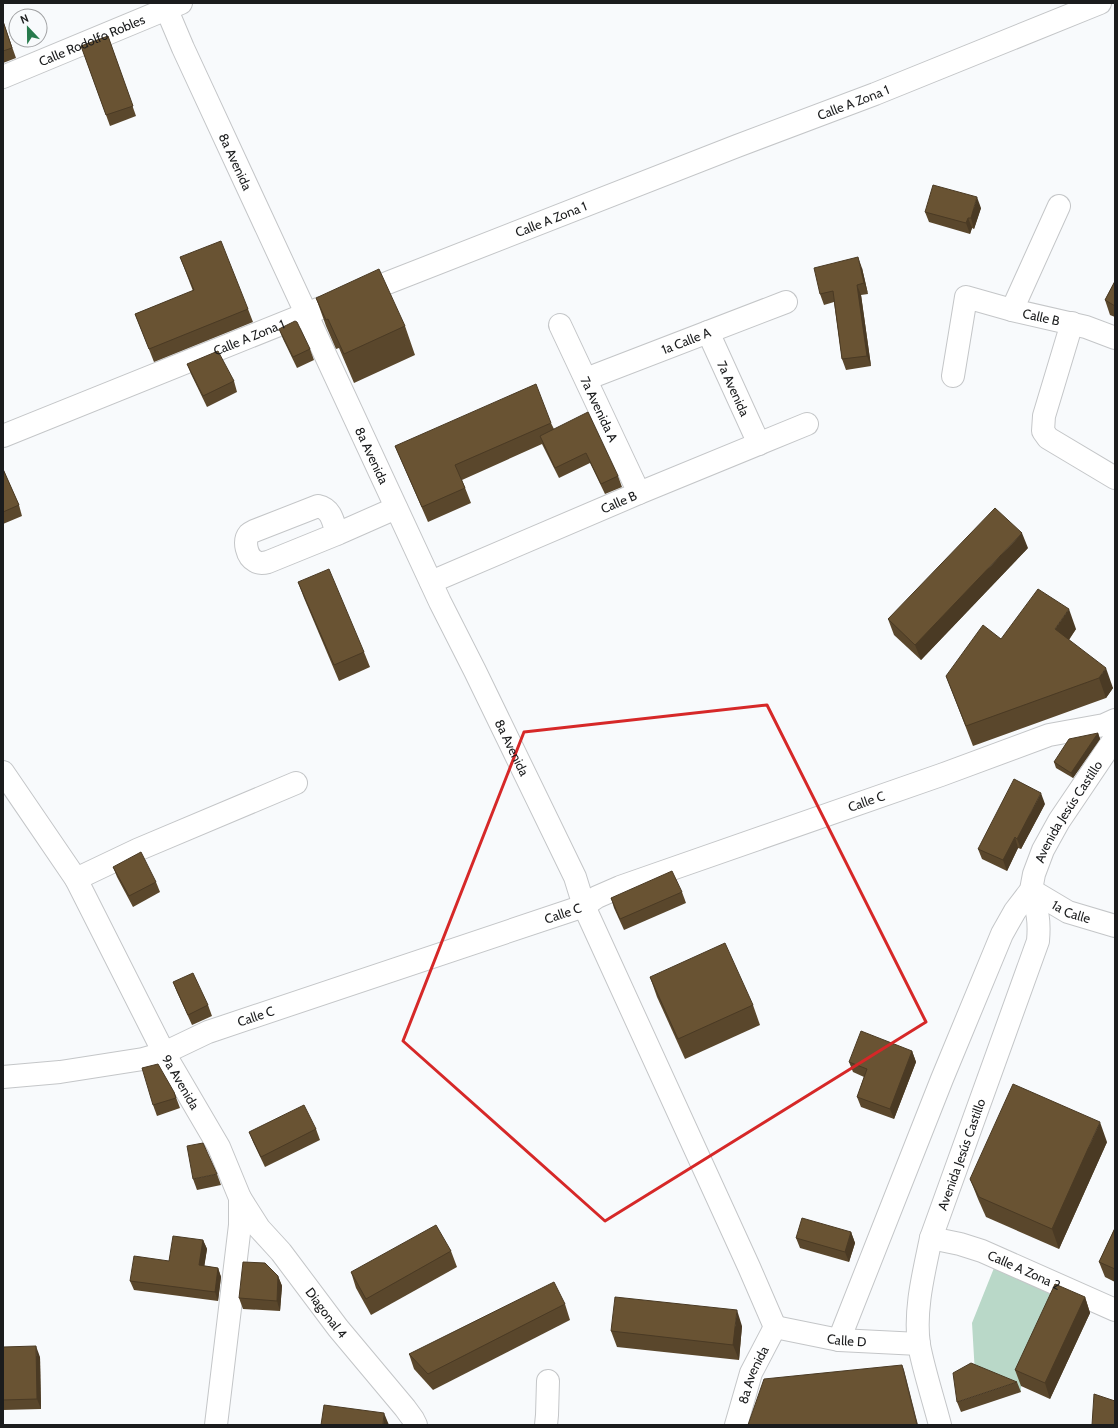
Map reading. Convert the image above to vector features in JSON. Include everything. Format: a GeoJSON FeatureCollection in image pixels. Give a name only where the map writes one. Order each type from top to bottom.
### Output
{"type":"FeatureCollection","features":[{"type":"Feature","properties":{"kind":"street","name":"Calle A Zona 1"},"geometry":{"type":"LineString","coordinates":[[3,436],[307,314],[737,146],[875,94],[1100,3]]}},
{"type":"Feature","properties":{"kind":"street","name":"8a Avenida"},"geometry":{"type":"LineString","coordinates":[[171,5],[184,48],[430,582],[575,877],[584,906],[775,1327],[751,1373],[736,1425]]}},
{"type":"Feature","properties":{"kind":"street","name":"Calle Rodolfo Robles"},"geometry":{"type":"LineString","coordinates":[[3,77],[171,5]]}},
{"type":"Feature","properties":{"kind":"street"},"geometry":{"type":"LineString","coordinates":[[1012,310],[1059,206]]}},
{"type":"Feature","properties":{"kind":"street","name":"Calle B"},"geometry":{"type":"LineString","coordinates":[[953,376],[966,297],[1012,310],[1072,323],[1099,331],[1115,338]]}},
{"type":"Feature","properties":{"kind":"street","name":"1a Calle A"},"geometry":{"type":"LineString","coordinates":[[586,380],[786,302]]}},
{"type":"Feature","properties":{"kind":"street"},"geometry":{"type":"LineString","coordinates":[[1072,323],[1044,416],[1044,431],[1048,438],[1115,478]]}},
{"type":"Feature","properties":{"kind":"street","name":"7a Avenida A"},"geometry":{"type":"LineString","coordinates":[[560,324],[639,493]]}},
{"type":"Feature","properties":{"kind":"street","name":"7a Avenida"},"geometry":{"type":"LineString","coordinates":[[708,332],[759,444]]}},
{"type":"Feature","properties":{"kind":"street","name":"Calle B"},"geometry":{"type":"LineString","coordinates":[[430,582],[639,493],[807,424]]}},
{"type":"Feature","properties":{"kind":"street"},"geometry":{"type":"LineString","coordinates":[[338,534],[396,508]]}},
{"type":"Feature","properties":{"kind":"street","name":"Calle C"},"geometry":{"type":"LineString","coordinates":[[3,1077],[67,1071],[143,1059],[164,1053],[208,1032],[584,906],[597,897],[620,887],[941,775],[1049,735],[1104,725],[1115,720]]}},
{"type":"Feature","properties":{"kind":"street","name":"Avenida Jesús Castillo"},"geometry":{"type":"LineString","coordinates":[[839,1340],[942,1079],[1002,934],[1015,911],[1031,890],[1034,874],[1043,850],[1059,821],[1115,738]]}},
{"type":"Feature","properties":{"kind":"street","name":"9a Avenida"},"geometry":{"type":"LineString","coordinates":[[3,772],[76,879],[164,1053],[219,1147],[240,1198],[240,1225],[216,1425]]}},
{"type":"Feature","properties":{"kind":"street"},"geometry":{"type":"LineString","coordinates":[[76,879],[137,850],[296,783]]}},
{"type":"Feature","properties":{"kind":"street","name":"Avenida Jesús Castillo"},"geometry":{"type":"LineString","coordinates":[[940,1425],[919,1344],[918,1318],[921,1289],[931,1238],[1038,941],[1040,925],[1037,908],[1031,890]]}},
{"type":"Feature","properties":{"kind":"street","name":"1a Calle"},"geometry":{"type":"LineString","coordinates":[[1031,890],[1068,912],[1115,926]]}},
{"type":"Feature","properties":{"kind":"street","name":"Diagonal 4"},"geometry":{"type":"LineString","coordinates":[[240,1198],[260,1228],[281,1252],[338,1328],[405,1408],[416,1425]]}},
{"type":"Feature","properties":{"kind":"street","name":"Calle A Zona 2"},"geometry":{"type":"LineString","coordinates":[[931,1238],[960,1244],[982,1251],[1115,1310]]}},
{"type":"Feature","properties":{"kind":"street","name":"Calle D"},"geometry":{"type":"LineString","coordinates":[[775,1327],[839,1340],[919,1344]]}},
{"type":"Feature","properties":{"kind":"street"},"geometry":{"type":"LineString","coordinates":[[546,1425],[548,1381]]}},
{"type":"Feature","properties":{"kind":"highlighted area"},"geometry":{"type":"Polygon","coordinates":[[[767,705],[926,1022],[605,1221],[403,1041],[524,732],[767,705]]]}},
{"type":"Feature","properties":{"kind":"green space"},"geometry":{"type":"Polygon","coordinates":[[[994,1268],[1062,1298],[1021,1386],[1021,1392],[975,1374],[972,1323],[994,1268]]]}},
{"type":"Feature","properties":{"kind":"building"},"geometry":{"type":"Polygon","coordinates":[[[3,21],[8,36],[8,48],[12,48],[3,51],[3,21]]]}},
{"type":"Feature","properties":{"kind":"building"},"geometry":{"type":"Polygon","coordinates":[[[108,36],[133,106],[106,115],[81,46],[108,36]]]}},
{"type":"Feature","properties":{"kind":"building"},"geometry":{"type":"Polygon","coordinates":[[[933,185],[977,197],[971,218],[968,218],[966,223],[925,212],[933,185]]]}},
{"type":"Feature","properties":{"kind":"building"},"geometry":{"type":"Polygon","coordinates":[[[221,241],[248,309],[149,349],[135,314],[194,290],[180,257],[221,241]]]}},
{"type":"Feature","properties":{"kind":"building"},"geometry":{"type":"Polygon","coordinates":[[[858,257],[864,283],[857,285],[867,356],[842,359],[833,291],[820,294],[814,268],[858,257]]]}},
{"type":"Feature","properties":{"kind":"building"},"geometry":{"type":"Polygon","coordinates":[[[379,269],[405,326],[344,354],[328,319],[326,320],[316,298],[379,269]]]}},
{"type":"Feature","properties":{"kind":"building"},"geometry":{"type":"Polygon","coordinates":[[[1115,281],[1115,306],[1105,300],[1115,281]]]}},
{"type":"Feature","properties":{"kind":"building"},"geometry":{"type":"Polygon","coordinates":[[[295,321],[297,322],[310,349],[293,357],[279,329],[295,321]]]}},
{"type":"Feature","properties":{"kind":"building"},"geometry":{"type":"Polygon","coordinates":[[[218,351],[234,381],[203,396],[187,364],[218,351]]]}},
{"type":"Feature","properties":{"kind":"building"},"geometry":{"type":"Polygon","coordinates":[[[536,384],[551,423],[455,465],[465,488],[422,507],[395,446],[536,384]]]}},
{"type":"Feature","properties":{"kind":"building"},"geometry":{"type":"Polygon","coordinates":[[[588,412],[618,476],[601,484],[586,453],[555,468],[540,436],[588,412]]]}},
{"type":"Feature","properties":{"kind":"building"},"geometry":{"type":"Polygon","coordinates":[[[3,469],[19,505],[3,512],[3,469]]]}},
{"type":"Feature","properties":{"kind":"building"},"geometry":{"type":"Polygon","coordinates":[[[995,508],[1022,533],[915,645],[888,619],[995,508]]]}},
{"type":"Feature","properties":{"kind":"building"},"geometry":{"type":"Polygon","coordinates":[[[329,569],[364,652],[334,665],[298,582],[329,569]]]}},
{"type":"Feature","properties":{"kind":"building"},"geometry":{"type":"Polygon","coordinates":[[[1038,589],[1069,609],[1055,629],[1106,668],[1099,678],[966,726],[946,676],[983,625],[1001,639],[1038,589]]]}},
{"type":"Feature","properties":{"kind":"building"},"geometry":{"type":"Polygon","coordinates":[[[1098,733],[1071,773],[1054,762],[1069,739],[1098,733]]]}},
{"type":"Feature","properties":{"kind":"building"},"geometry":{"type":"Polygon","coordinates":[[[1014,779],[1041,793],[1017,839],[1015,837],[1003,860],[978,849],[1014,779]]]}},
{"type":"Feature","properties":{"kind":"building"},"geometry":{"type":"Polygon","coordinates":[[[141,852],[156,882],[129,896],[113,867],[141,852]]]}},
{"type":"Feature","properties":{"kind":"building"},"geometry":{"type":"Polygon","coordinates":[[[672,871],[682,892],[620,919],[611,898],[672,871]]]}},
{"type":"Feature","properties":{"kind":"building"},"geometry":{"type":"Polygon","coordinates":[[[725,943],[753,1005],[678,1039],[650,977],[725,943]]]}},
{"type":"Feature","properties":{"kind":"building"},"geometry":{"type":"Polygon","coordinates":[[[193,973],[208,1005],[188,1015],[173,982],[193,973]]]}},
{"type":"Feature","properties":{"kind":"building"},"geometry":{"type":"Polygon","coordinates":[[[861,1031],[912,1051],[890,1109],[857,1097],[867,1069],[849,1062],[861,1031]]]}},
{"type":"Feature","properties":{"kind":"building"},"geometry":{"type":"Polygon","coordinates":[[[158,1064],[176,1098],[153,1105],[142,1068],[158,1064]]]}},
{"type":"Feature","properties":{"kind":"building"},"geometry":{"type":"Polygon","coordinates":[[[1013,1084],[1100,1122],[1052,1229],[979,1197],[970,1179],[1013,1084]]]}},
{"type":"Feature","properties":{"kind":"building"},"geometry":{"type":"Polygon","coordinates":[[[304,1105],[316,1129],[261,1157],[249,1132],[304,1105]]]}},
{"type":"Feature","properties":{"kind":"building"},"geometry":{"type":"Polygon","coordinates":[[[203,1143],[217,1174],[193,1179],[187,1146],[203,1143]]]}},
{"type":"Feature","properties":{"kind":"building"},"geometry":{"type":"Polygon","coordinates":[[[802,1218],[851,1232],[845,1252],[796,1238],[802,1218]]]}},
{"type":"Feature","properties":{"kind":"building"},"geometry":{"type":"Polygon","coordinates":[[[436,1225],[451,1251],[366,1299],[351,1272],[436,1225]]]}},
{"type":"Feature","properties":{"kind":"building"},"geometry":{"type":"Polygon","coordinates":[[[1115,1228],[1115,1269],[1099,1262],[1115,1228]]]}},
{"type":"Feature","properties":{"kind":"building"},"geometry":{"type":"Polygon","coordinates":[[[173,1236],[203,1240],[199,1265],[218,1268],[215,1292],[130,1281],[134,1256],[169,1261],[173,1236]]]}},
{"type":"Feature","properties":{"kind":"building"},"geometry":{"type":"Polygon","coordinates":[[[243,1262],[265,1263],[278,1276],[277,1301],[239,1298],[243,1262]]]}},
{"type":"Feature","properties":{"kind":"building"},"geometry":{"type":"Polygon","coordinates":[[[554,1282],[565,1304],[428,1374],[409,1354],[554,1282]]]}},
{"type":"Feature","properties":{"kind":"building"},"geometry":{"type":"Polygon","coordinates":[[[1055,1284],[1085,1297],[1045,1383],[1015,1370],[1055,1284]]]}},
{"type":"Feature","properties":{"kind":"building"},"geometry":{"type":"Polygon","coordinates":[[[615,1297],[737,1310],[733,1345],[611,1331],[615,1297]]]}},
{"type":"Feature","properties":{"kind":"building"},"geometry":{"type":"Polygon","coordinates":[[[36,1346],[37,1399],[3,1400],[3,1347],[36,1346]]]}},
{"type":"Feature","properties":{"kind":"building"},"geometry":{"type":"Polygon","coordinates":[[[971,1363],[1017,1382],[957,1402],[953,1373],[971,1363]]]}},
{"type":"Feature","properties":{"kind":"building"},"geometry":{"type":"Polygon","coordinates":[[[902,1365],[917,1425],[748,1425],[764,1379],[902,1365]]]}},
{"type":"Feature","properties":{"kind":"building"},"geometry":{"type":"Polygon","coordinates":[[[1094,1394],[1115,1401],[1115,1425],[1092,1425],[1094,1394]]]}},
{"type":"Feature","properties":{"kind":"building"},"geometry":{"type":"Polygon","coordinates":[[[324,1405],[384,1413],[383,1425],[321,1425],[324,1405]]]}}]}
